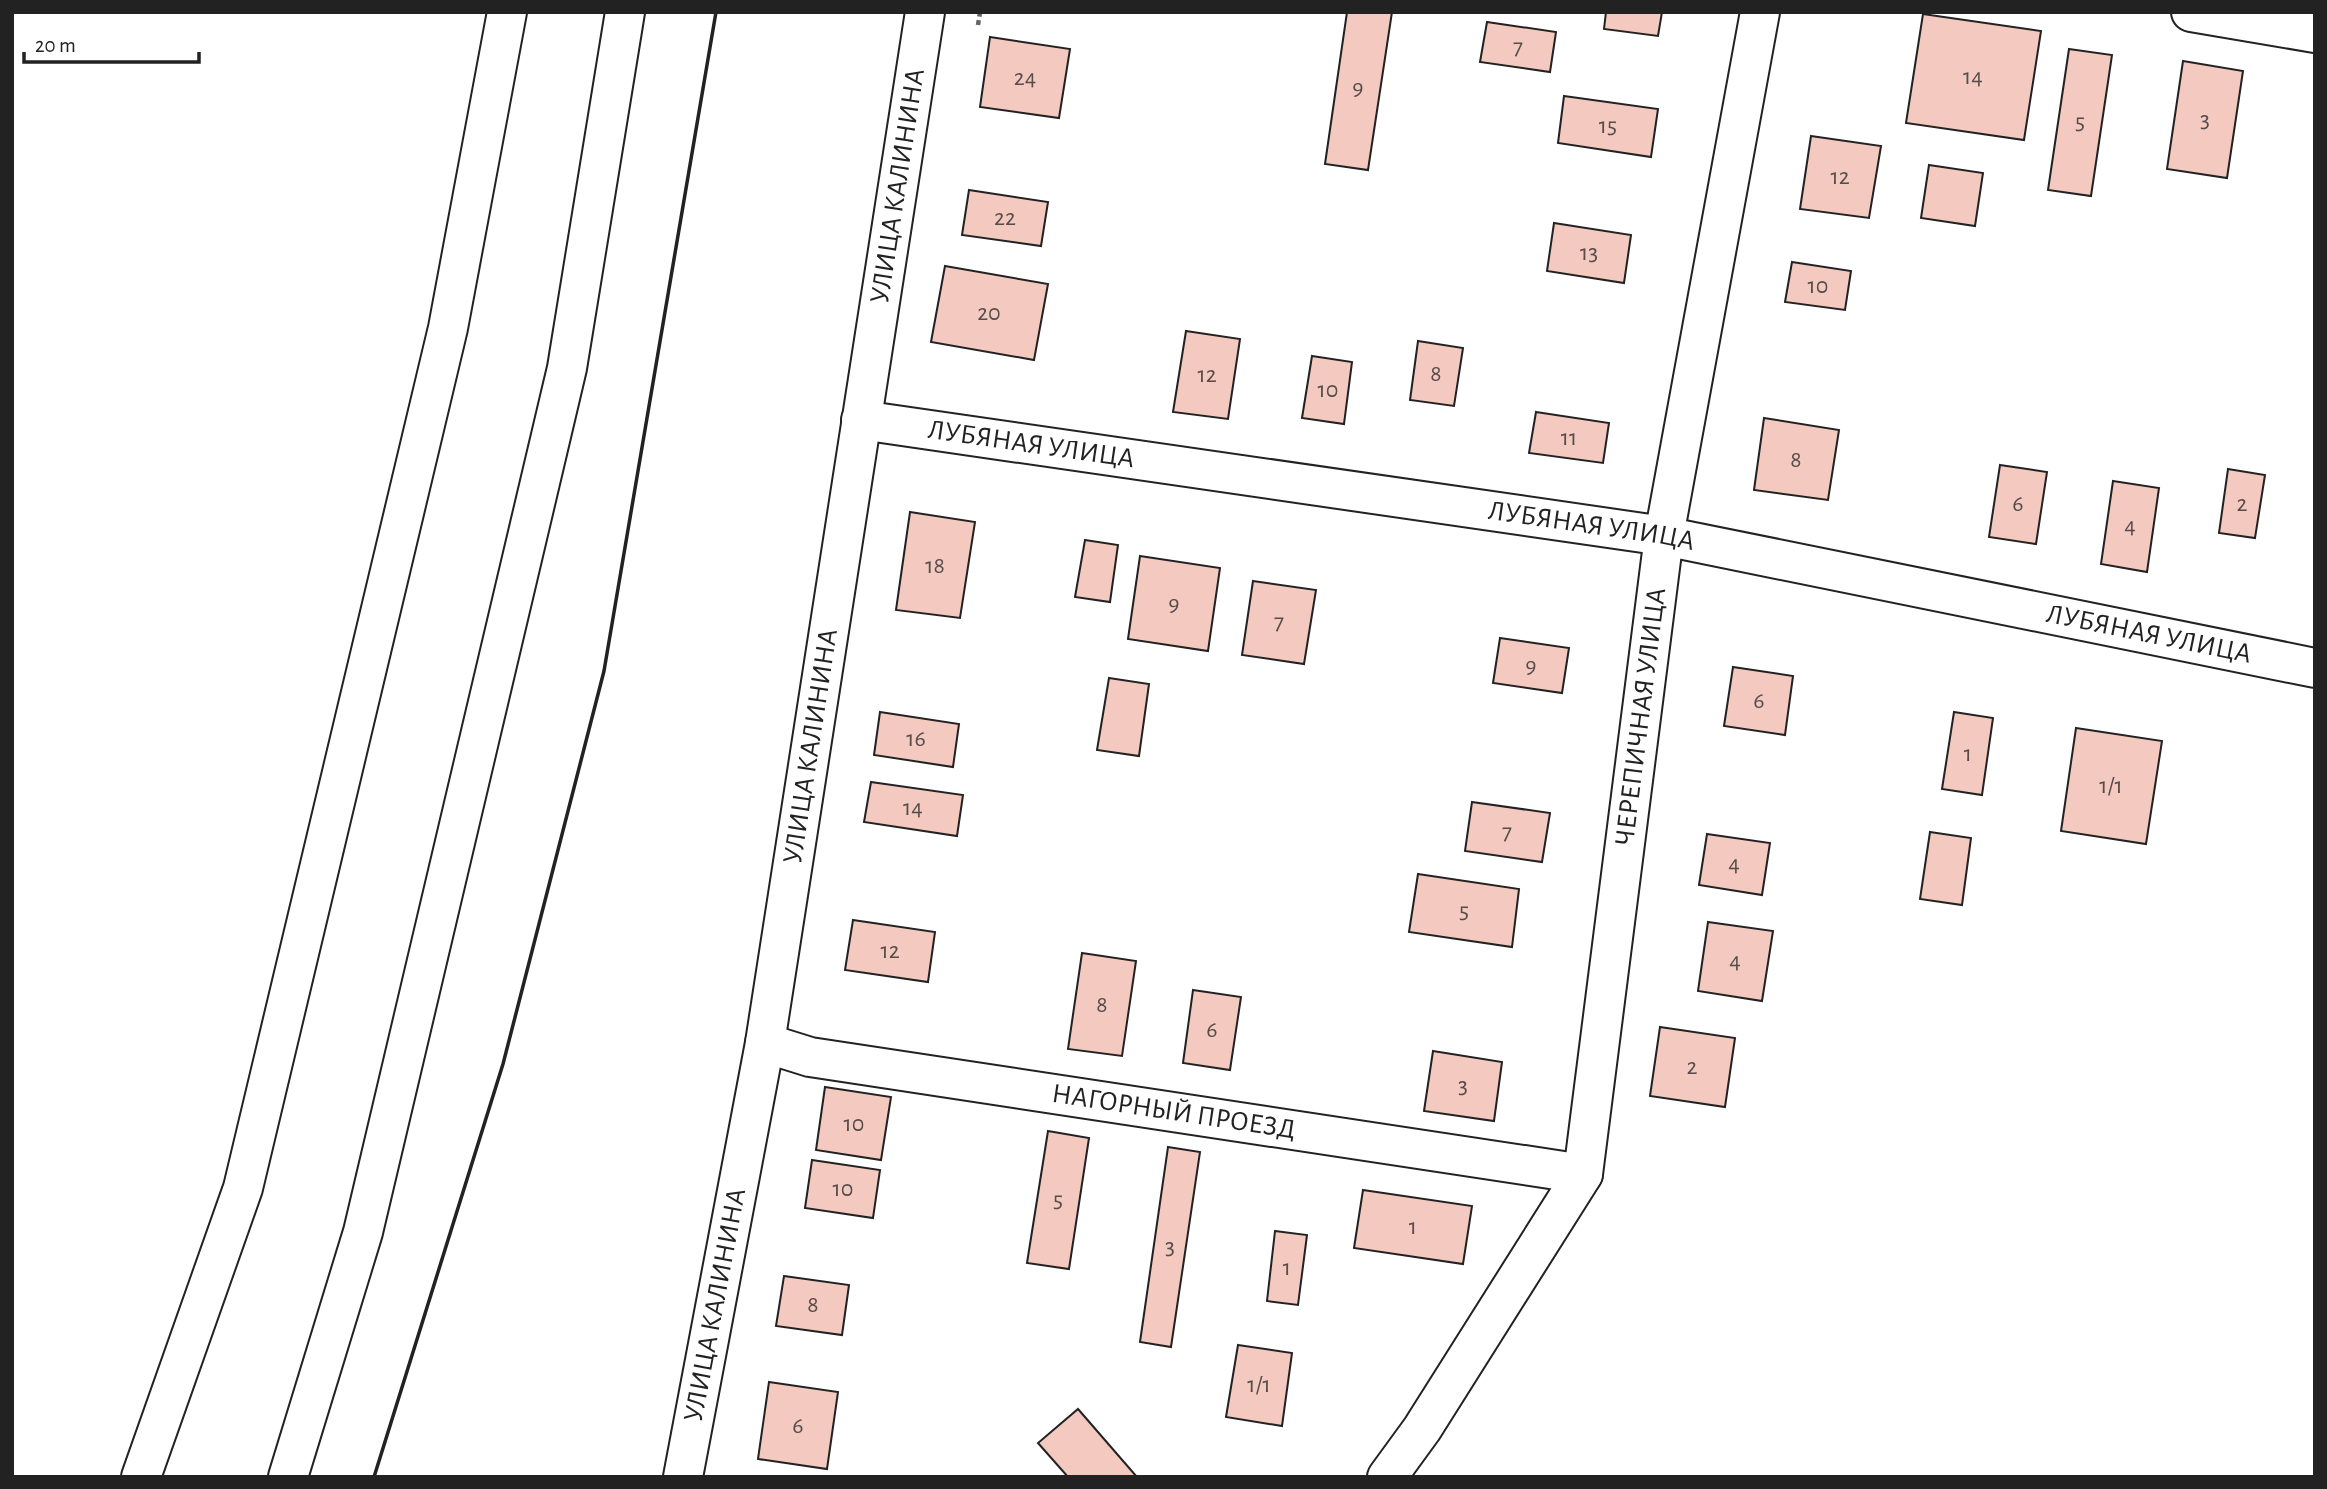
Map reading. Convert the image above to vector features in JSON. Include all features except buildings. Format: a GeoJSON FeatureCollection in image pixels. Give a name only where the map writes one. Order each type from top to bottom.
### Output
{"type":"FeatureCollection","features":[{"type":"Feature","properties":{"kind":"main road"},"geometry":{"type":"LineString","coordinates":[[141,1477],[243,1188],[448,328],[507,12]]}},
{"type":"Feature","properties":{"kind":"main road"},"geometry":{"type":"LineString","coordinates":[[288,1477],[363,1232],[567,368],[625,12]]}},
{"type":"Feature","properties":{"kind":"main road","name":"УЛИЦА КАЛИНИНА"},"geometry":{"type":"LineString","coordinates":[[683,1477],[765,1043],[925,12]]}},
{"type":"Feature","properties":{"kind":"main road","name":"ЧЕРЕПИЧНАЯ УЛИЦА"},"geometry":{"type":"LineString","coordinates":[[1583,1174],[1664,536],[1760,12]]}},
{"type":"Feature","properties":{"kind":"main road"},"geometry":{"type":"LineString","coordinates":[[2191,12],[2315,33]]}},
{"type":"Feature","properties":{"kind":"main road","name":"ЛУБЯНАЯ УЛИЦА"},"geometry":{"type":"LineString","coordinates":[[861,420],[1664,536],[2315,668]]}},
{"type":"Feature","properties":{"kind":"main road","name":"НАГОРНЫЙ ПРОЕЗД"},"geometry":{"type":"LineString","coordinates":[[765,1043],[810,1057],[1583,1174]]}},
{"type":"Feature","properties":{"kind":"main road"},"geometry":{"type":"LineString","coordinates":[[1387,1477],[1422,1429],[1583,1174]]}},
{"type":"Feature","properties":{"kind":"wall"},"geometry":{"type":"LineString","coordinates":[[374,1477],[503,1064],[604,671],[716,12]]}}]}
